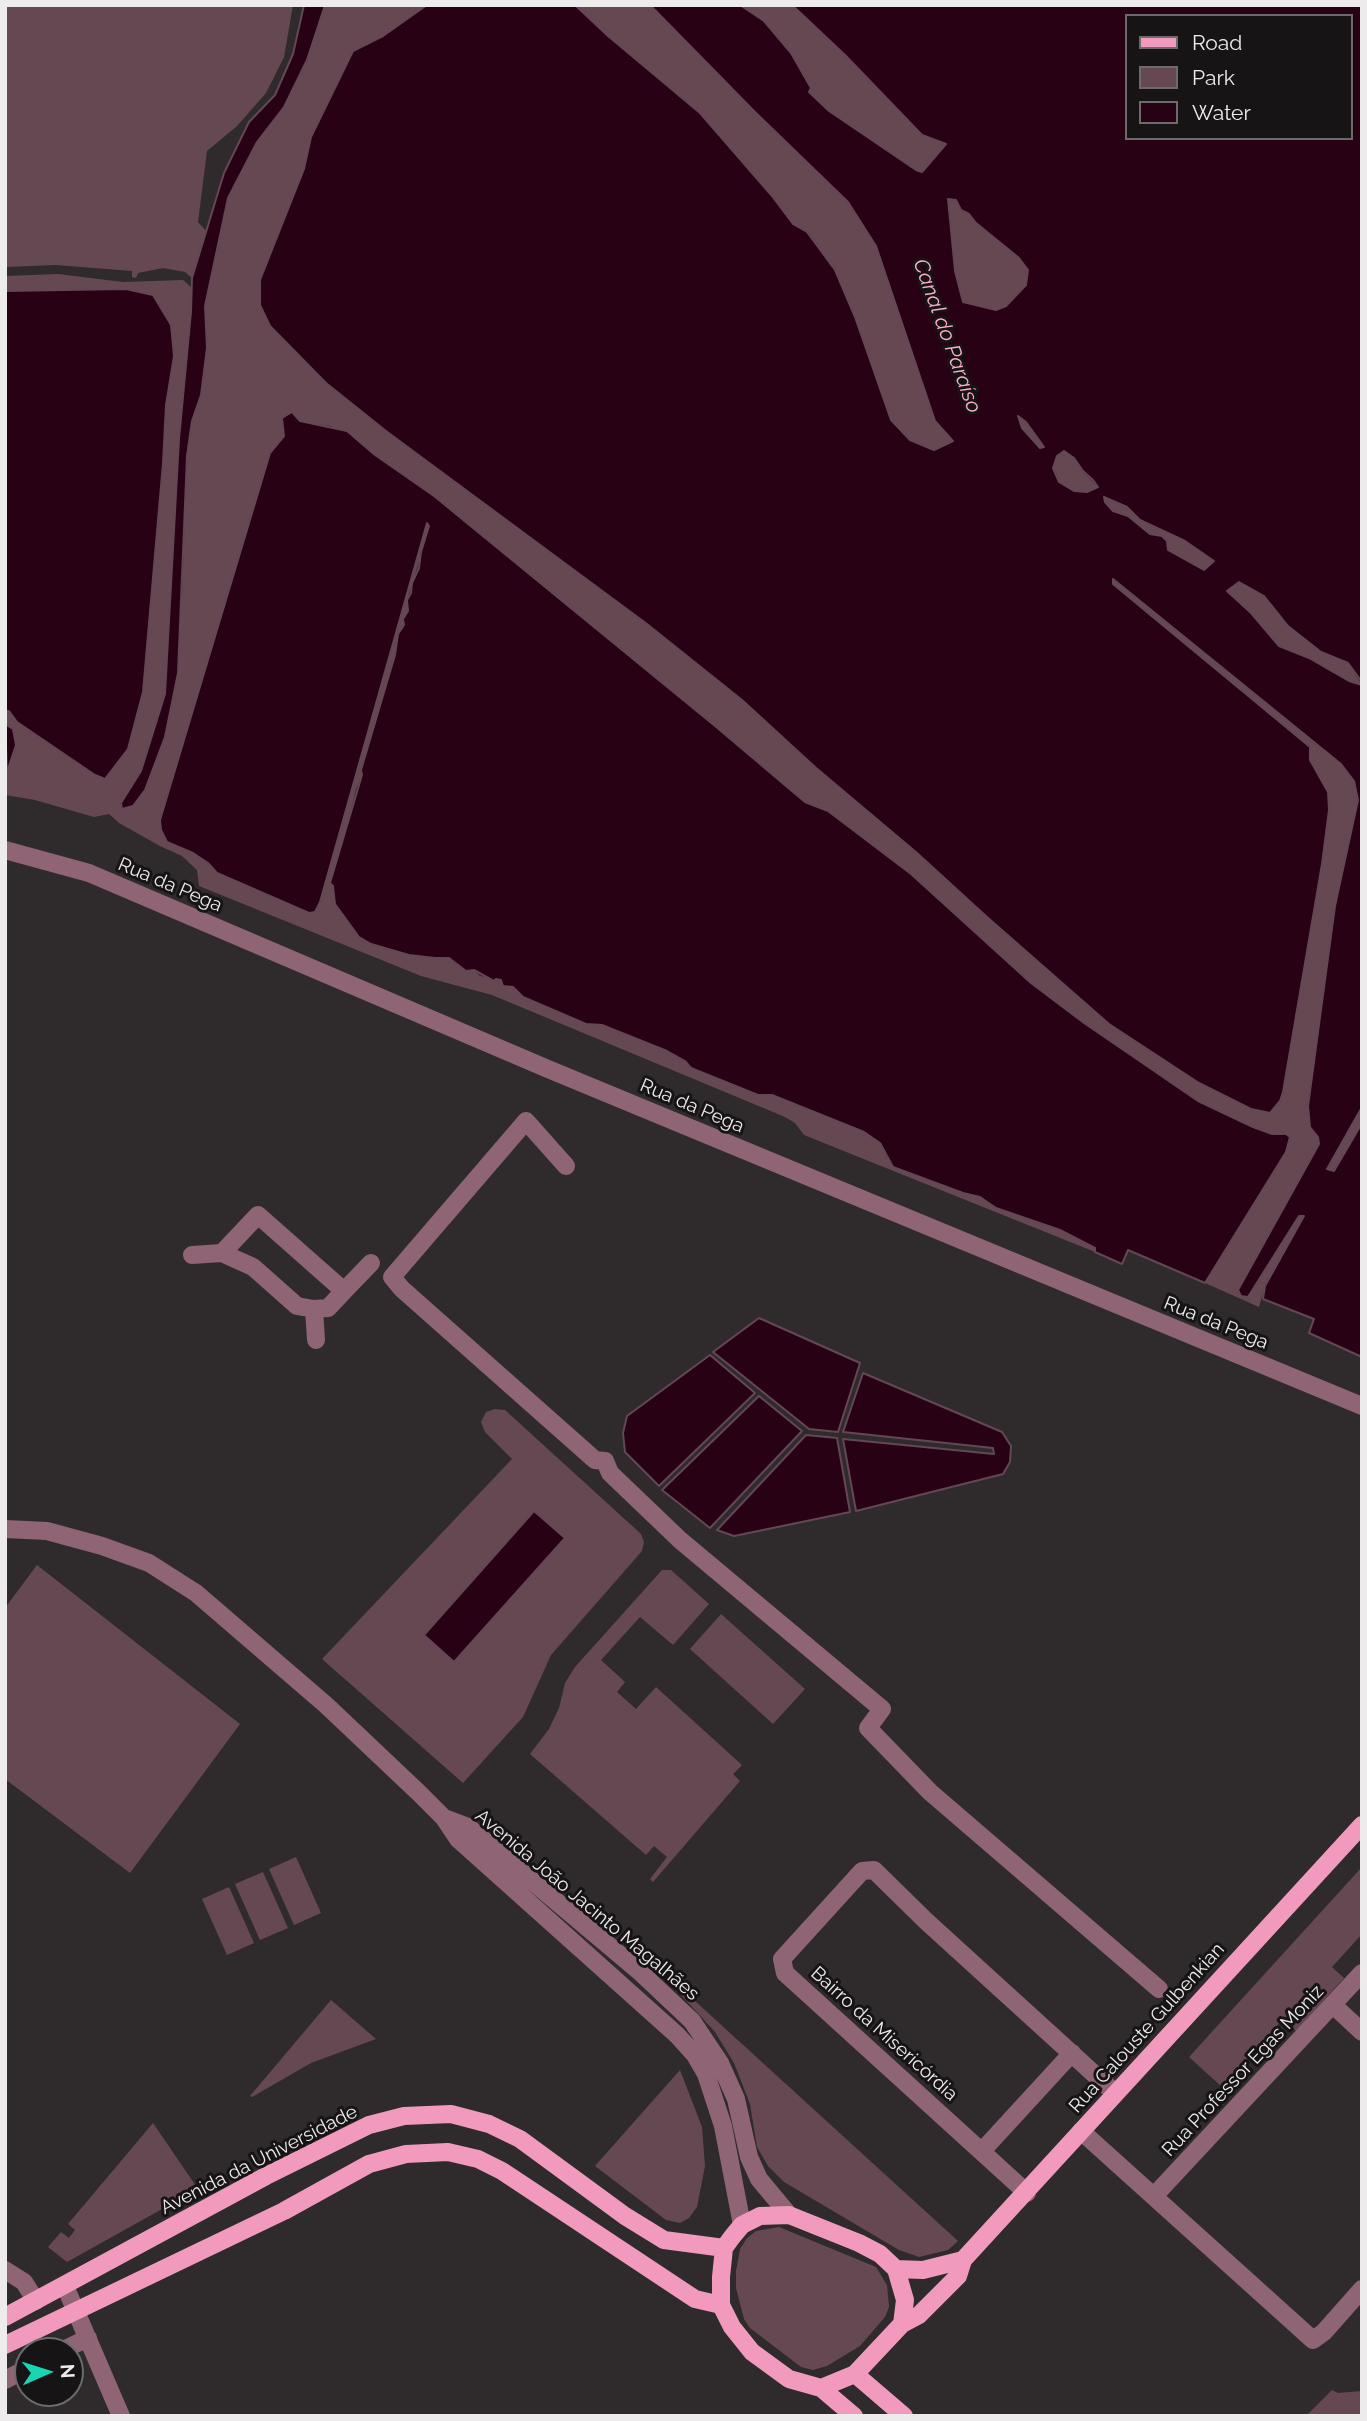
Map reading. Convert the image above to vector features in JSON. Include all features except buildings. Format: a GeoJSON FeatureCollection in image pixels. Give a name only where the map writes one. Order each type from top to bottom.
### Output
{"type":"FeatureCollection","features":[{"type":"Feature","properties":{"kind":"main road","name":"Rua Calouste Gulbenkian"},"geometry":{"type":"LineString","coordinates":[[902,2324],[919,2315],[958,2276],[963,2260],[1362,1825]]}},
{"type":"Feature","properties":{"kind":"main road","name":"Avenida da Universidade"},"geometry":{"type":"LineString","coordinates":[[5,2318],[266,2176],[369,2125],[404,2116],[451,2114],[489,2124],[520,2139],[664,2241],[724,2248]]}},
{"type":"Feature","properties":{"kind":"main road"},"geometry":{"type":"LineString","coordinates":[[5,2345],[229,2238],[369,2164],[405,2154],[448,2152],[478,2159],[502,2171],[695,2299],[721,2305]]}},
{"type":"Feature","properties":{"kind":"main road"},"geometry":{"type":"LineString","coordinates":[[821,2388],[855,2374],[902,2324],[905,2300],[896,2269],[880,2254],[859,2243],[789,2215],[760,2216],[742,2225],[724,2248],[721,2305],[732,2327],[752,2353],[789,2379],[821,2388],[854,2416]]}},
{"type":"Feature","properties":{"kind":"main road"},"geometry":{"type":"LineString","coordinates":[[896,2269],[923,2270],[963,2260]]}},
{"type":"Feature","properties":{"kind":"main road"},"geometry":{"type":"LineString","coordinates":[[855,2374],[905,2416]]}},
{"type":"Feature","properties":{"kind":"street","name":"Rua da Pega"},"geometry":{"type":"LineString","coordinates":[[5,850],[89,873],[548,1069],[1362,1406]]}},
{"type":"Feature","properties":{"kind":"street"},"geometry":{"type":"LineString","coordinates":[[566,1166],[527,1112],[392,1277],[595,1460],[605,1461],[610,1473],[680,1540],[882,1709],[869,1728],[930,1791],[1159,1989]]}},
{"type":"Feature","properties":{"kind":"street"},"geometry":{"type":"LineString","coordinates":[[222,1253],[258,1215],[344,1291]]}},
{"type":"Feature","properties":{"kind":"street"},"geometry":{"type":"LineString","coordinates":[[192,1255],[222,1253],[253,1267],[297,1306],[314,1309],[328,1308],[371,1263]]}},
{"type":"Feature","properties":{"kind":"street"},"geometry":{"type":"LineString","coordinates":[[314,1309],[316,1340]]}},
{"type":"Feature","properties":{"kind":"street","name":"Avenida João Jacinto Magalhães"},"geometry":{"type":"LineString","coordinates":[[5,1529],[47,1531],[102,1546],[149,1563],[195,1593],[326,1705],[444,1818],[458,1839],[677,2035],[695,2055],[706,2074],[723,2126],[742,2225]]}},
{"type":"Feature","properties":{"kind":"street","name":"Avenida João Jacinto Magalhães"},"geometry":{"type":"LineString","coordinates":[[444,1818],[468,1827],[644,1963],[692,2021],[720,2063],[736,2099],[748,2157],[759,2179],[789,2215]]}},
{"type":"Feature","properties":{"kind":"street","name":"Bairro da Misericórdia"},"geometry":{"type":"LineString","coordinates":[[1027,2193],[785,1973],[782,1959],[862,1871],[874,1870],[926,1921],[1115,2093]]}},
{"type":"Feature","properties":{"kind":"street","name":"Rua Professor Egas Moniz"},"geometry":{"type":"LineString","coordinates":[[1154,2196],[1362,1973]]}},
{"type":"Feature","properties":{"kind":"street"},"geometry":{"type":"LineString","coordinates":[[1333,2005],[1362,2032]]}},
{"type":"Feature","properties":{"kind":"street"},"geometry":{"type":"LineString","coordinates":[[982,2151],[1072,2053]]}},
{"type":"Feature","properties":{"kind":"street"},"geometry":{"type":"LineString","coordinates":[[1081,2131],[1313,2340],[1324,2332],[1362,2289]]}},
{"type":"Feature","properties":{"kind":"street"},"geometry":{"type":"LineString","coordinates":[[5,2270],[24,2282],[36,2301]]}},
{"type":"Feature","properties":{"kind":"street"},"geometry":{"type":"LineString","coordinates":[[65,2286],[121,2416]]}},
{"type":"Feature","properties":{"kind":"street"},"geometry":{"type":"LineString","coordinates":[[84,2340],[88,2338]]}},
{"type":"Feature","properties":{"kind":"green space"},"geometry":{"type":"Polygon","coordinates":[[[5,5],[293,5],[284,57],[266,93],[237,126],[207,151],[198,222],[207,232],[192,278],[185,272],[163,268],[138,273],[136,278],[132,277],[132,271],[56,265],[5,267],[5,5]]]}},
{"type":"Feature","properties":{"kind":"green space"},"geometry":{"type":"Polygon","coordinates":[[[325,5],[427,5],[383,36],[353,51],[311,137],[304,169],[260,280],[305,359],[318,376],[386,431],[647,624],[742,700],[1109,1024],[1199,1083],[1251,1109],[1280,1101],[1283,1092],[1322,864],[1328,792],[1310,760],[1310,747],[1113,584],[1113,578],[1341,764],[1355,781],[1358,800],[1335,906],[1308,1106],[1310,1127],[1319,1144],[1238,1290],[1248,1297],[1299,1216],[1305,1216],[1265,1286],[1259,1307],[1205,1283],[1286,1152],[1290,1137],[1253,1127],[1198,1101],[1084,1023],[1031,983],[828,811],[805,802],[434,496],[375,455],[347,431],[282,419],[284,436],[270,453],[161,820],[161,830],[167,842],[193,853],[217,873],[309,913],[315,912],[427,523],[427,536],[407,600],[408,611],[398,634],[395,655],[361,770],[362,775],[356,789],[333,886],[335,904],[359,937],[371,944],[409,955],[449,958],[455,964],[474,970],[480,976],[501,980],[504,986],[513,987],[586,1024],[602,1025],[667,1051],[685,1061],[691,1068],[758,1095],[772,1095],[864,1132],[880,1143],[887,1158],[963,1193],[980,1197],[996,1208],[1060,1230],[1096,1248],[1095,1252],[804,1135],[795,1123],[785,1117],[492,995],[421,976],[199,886],[197,870],[182,856],[119,823],[109,814],[94,817],[35,800],[5,795],[5,771],[13,730],[5,724],[5,711],[9,711],[17,722],[94,775],[105,779],[128,749],[143,692],[166,405],[174,356],[125,289],[5,291],[5,276],[58,274],[123,282],[183,280],[191,287],[179,439],[165,694],[141,771],[122,802],[133,806],[145,790],[165,737],[182,598],[187,456],[192,421],[201,395],[207,348],[205,306],[228,198],[257,142],[284,107],[307,60],[325,5]]]}},
{"type":"Feature","properties":{"kind":"green space"},"geometry":{"type":"Polygon","coordinates":[[[575,5],[650,5],[755,112],[848,201],[876,246],[935,420],[953,442],[934,450],[910,440],[891,420],[855,317],[835,270],[808,232],[793,224],[772,196],[575,5]]]}},
{"type":"Feature","properties":{"kind":"green space"},"geometry":{"type":"Polygon","coordinates":[[[740,5],[792,5],[946,144],[923,172],[916,170],[829,111],[809,92],[811,87],[791,53],[764,21],[740,5]]]}},
{"type":"Feature","properties":{"kind":"green space"},"geometry":{"type":"Polygon","coordinates":[[[948,199],[956,200],[961,210],[1019,258],[1028,270],[1026,285],[1006,306],[996,310],[963,302],[955,272],[948,199]]]}},
{"type":"Feature","properties":{"kind":"green space"},"geometry":{"type":"Polygon","coordinates":[[[1017,415],[1026,422],[1045,447],[1040,449],[1022,428],[1017,415]]]}},
{"type":"Feature","properties":{"kind":"green space"},"geometry":{"type":"Polygon","coordinates":[[[1064,451],[1074,458],[1082,471],[1098,487],[1087,492],[1074,491],[1059,482],[1053,468],[1057,456],[1064,451]]]}},
{"type":"Feature","properties":{"kind":"green space"},"geometry":{"type":"Polygon","coordinates":[[[1104,496],[1127,507],[1140,520],[1185,541],[1214,561],[1205,570],[1167,550],[1167,541],[1139,528],[1128,516],[1113,511],[1105,502],[1104,496]]]}},
{"type":"Feature","properties":{"kind":"green space"},"geometry":{"type":"Polygon","coordinates":[[[1239,582],[1265,596],[1288,626],[1321,652],[1348,663],[1362,685],[1279,646],[1251,613],[1227,591],[1239,582]]]}},
{"type":"Feature","properties":{"kind":"green space"},"geometry":{"type":"Polygon","coordinates":[[[1362,1107],[1362,1123],[1333,1171],[1327,1169],[1362,1107]]]}},
{"type":"Feature","properties":{"kind":"green space"},"geometry":{"type":"Polygon","coordinates":[[[505,1410],[641,1534],[644,1542],[642,1551],[551,1655],[523,1717],[463,1783],[322,1659],[512,1459],[485,1432],[481,1422],[486,1412],[505,1410]]]}},
{"type":"Feature","properties":{"kind":"green space"},"geometry":{"type":"Polygon","coordinates":[[[37,1565],[240,1724],[130,1873],[5,1779],[5,1608],[37,1565]]]}},
{"type":"Feature","properties":{"kind":"green space"},"geometry":{"type":"Polygon","coordinates":[[[662,1570],[671,1570],[709,1604],[673,1645],[640,1617],[601,1660],[625,1682],[617,1692],[636,1709],[656,1687],[742,1765],[733,1774],[740,1781],[653,1882],[650,1879],[667,1857],[654,1846],[646,1855],[530,1754],[549,1729],[559,1708],[565,1683],[575,1667],[662,1570]]]}},
{"type":"Feature","properties":{"kind":"green space"},"geometry":{"type":"Polygon","coordinates":[[[721,1614],[805,1689],[773,1724],[690,1649],[721,1614]]]}},
{"type":"Feature","properties":{"kind":"green space"},"geometry":{"type":"Polygon","coordinates":[[[296,1857],[321,1913],[294,1925],[269,1869],[296,1857]]]}},
{"type":"Feature","properties":{"kind":"green space"},"geometry":{"type":"Polygon","coordinates":[[[1362,1867],[1362,1934],[1332,1967],[1344,1978],[1296,2031],[1283,2019],[1222,2087],[1189,2057],[1362,1867]]]}},
{"type":"Feature","properties":{"kind":"green space"},"geometry":{"type":"Polygon","coordinates":[[[263,1872],[288,1928],[260,1940],[235,1884],[263,1872]]]}},
{"type":"Feature","properties":{"kind":"green space"},"geometry":{"type":"Polygon","coordinates":[[[229,1887],[254,1943],[227,1955],[202,1899],[229,1887]]]}},
{"type":"Feature","properties":{"kind":"green space"},"geometry":{"type":"Polygon","coordinates":[[[673,1981],[958,2241],[948,2250],[919,2257],[899,2250],[784,2182],[768,2166],[757,2147],[750,2104],[734,2063],[715,2032],[671,1984],[673,1981]]]}},
{"type":"Feature","properties":{"kind":"green space"},"geometry":{"type":"Polygon","coordinates":[[[331,2000],[376,2039],[311,2063],[250,2096],[331,2000]]]}},
{"type":"Feature","properties":{"kind":"green space"},"geometry":{"type":"Polygon","coordinates":[[[680,2070],[702,2127],[705,2166],[697,2207],[689,2218],[680,2223],[666,2220],[595,2166],[680,2070]]]}},
{"type":"Feature","properties":{"kind":"green space"},"geometry":{"type":"Polygon","coordinates":[[[153,2123],[198,2189],[67,2262],[48,2247],[61,2232],[69,2238],[75,2230],[68,2224],[153,2123]]]}},
{"type":"Feature","properties":{"kind":"green space"},"geometry":{"type":"Polygon","coordinates":[[[779,2227],[876,2267],[887,2285],[889,2307],[885,2317],[860,2346],[827,2366],[813,2370],[801,2367],[750,2328],[744,2319],[736,2288],[740,2249],[756,2231],[779,2227]]]}},
{"type":"Feature","properties":{"kind":"green space"},"geometry":{"type":"Polygon","coordinates":[[[1332,2390],[1338,2393],[1362,2391],[1362,2416],[1306,2416],[1332,2390]]]}},
{"type":"Feature","properties":{"kind":"water"},"geometry":{"type":"Polygon","coordinates":[[[304,5],[325,5],[307,60],[284,107],[257,142],[228,198],[205,306],[207,348],[201,395],[192,421],[187,456],[178,673],[165,737],[145,790],[133,806],[122,809],[121,803],[141,771],[165,694],[179,439],[192,278],[224,173],[249,122],[275,95],[293,54],[304,5]]]}},
{"type":"Feature","properties":{"kind":"water","name":"Canal do Paraíso"},"geometry":{"type":"Polygon","coordinates":[[[427,5],[575,5],[700,113],[793,224],[807,232],[835,270],[855,317],[891,420],[910,440],[934,450],[953,441],[935,421],[876,246],[848,202],[650,5],[740,5],[764,21],[791,53],[811,88],[809,92],[829,111],[922,172],[946,144],[922,135],[845,55],[792,5],[1362,5],[1362,682],[1348,663],[1321,652],[1288,626],[1264,596],[1239,582],[1227,591],[1251,613],[1279,646],[1362,685],[1362,1107],[1327,1169],[1334,1171],[1362,1123],[1362,1357],[1309,1333],[1314,1319],[1263,1299],[1265,1286],[1304,1216],[1299,1216],[1248,1297],[1241,1296],[1238,1290],[1319,1144],[1318,1137],[1310,1127],[1308,1106],[1335,906],[1358,800],[1354,781],[1341,764],[1113,579],[1113,584],[1310,747],[1310,760],[1328,792],[1329,810],[1322,864],[1283,1092],[1280,1101],[1270,1113],[1251,1109],[1199,1083],[1109,1024],[742,700],[647,624],[386,431],[326,383],[270,326],[260,305],[260,280],[304,169],[311,137],[353,51],[383,36],[427,5]],[[948,199],[955,271],[963,302],[996,310],[1006,306],[1026,285],[1028,270],[1019,258],[961,210],[956,200],[948,199]],[[1018,416],[1022,428],[1040,448],[1044,447],[1026,422],[1018,416]],[[1064,451],[1057,456],[1053,468],[1059,482],[1074,491],[1087,492],[1098,487],[1074,458],[1064,451]],[[1104,497],[1113,511],[1128,516],[1150,534],[1162,536],[1167,541],[1168,550],[1204,570],[1214,561],[1185,541],[1140,520],[1127,507],[1104,497]]]}},
{"type":"Feature","properties":{"kind":"water"},"geometry":{"type":"Polygon","coordinates":[[[126,289],[153,295],[171,325],[174,356],[166,405],[143,692],[128,749],[105,779],[17,722],[9,711],[5,711],[5,291],[126,289]]]}},
{"type":"Feature","properties":{"kind":"water"},"geometry":{"type":"Polygon","coordinates":[[[292,412],[300,421],[347,431],[375,455],[434,496],[805,802],[828,811],[911,874],[1031,983],[1084,1023],[1198,1101],[1253,1127],[1290,1137],[1286,1152],[1205,1283],[1128,1250],[1122,1264],[1095,1252],[1095,1248],[1060,1230],[996,1208],[980,1197],[893,1167],[880,1143],[864,1132],[772,1095],[758,1095],[691,1068],[685,1061],[667,1051],[602,1025],[586,1024],[523,997],[513,987],[503,986],[501,980],[494,981],[474,970],[466,971],[449,958],[409,955],[371,944],[359,937],[335,904],[333,886],[330,883],[395,655],[398,634],[408,611],[407,600],[419,568],[429,526],[427,523],[315,912],[309,913],[217,873],[193,853],[167,842],[160,820],[270,453],[284,436],[282,418],[292,412]]]}},
{"type":"Feature","properties":{"kind":"water"},"geometry":{"type":"Polygon","coordinates":[[[5,724],[13,729],[16,745],[7,772],[5,724]]]}},
{"type":"Feature","properties":{"kind":"water"},"geometry":{"type":"Polygon","coordinates":[[[759,1318],[860,1363],[838,1432],[809,1429],[713,1352],[759,1318]]]}},
{"type":"Feature","properties":{"kind":"water"},"geometry":{"type":"Polygon","coordinates":[[[710,1355],[755,1393],[659,1486],[625,1452],[623,1433],[627,1416],[710,1355]]]}},
{"type":"Feature","properties":{"kind":"water"},"geometry":{"type":"Polygon","coordinates":[[[863,1373],[1002,1432],[1011,1446],[1010,1462],[1003,1474],[856,1511],[843,1439],[994,1454],[993,1448],[843,1432],[863,1373]]]}},
{"type":"Feature","properties":{"kind":"water"},"geometry":{"type":"Polygon","coordinates":[[[759,1396],[802,1431],[710,1528],[662,1490],[759,1396]]]}},
{"type":"Feature","properties":{"kind":"water"},"geometry":{"type":"Polygon","coordinates":[[[806,1435],[837,1438],[850,1512],[734,1536],[717,1530],[806,1435]]]}},
{"type":"Feature","properties":{"kind":"water"},"geometry":{"type":"Polygon","coordinates":[[[534,1511],[565,1538],[454,1662],[424,1635],[534,1511]]]}}]}
